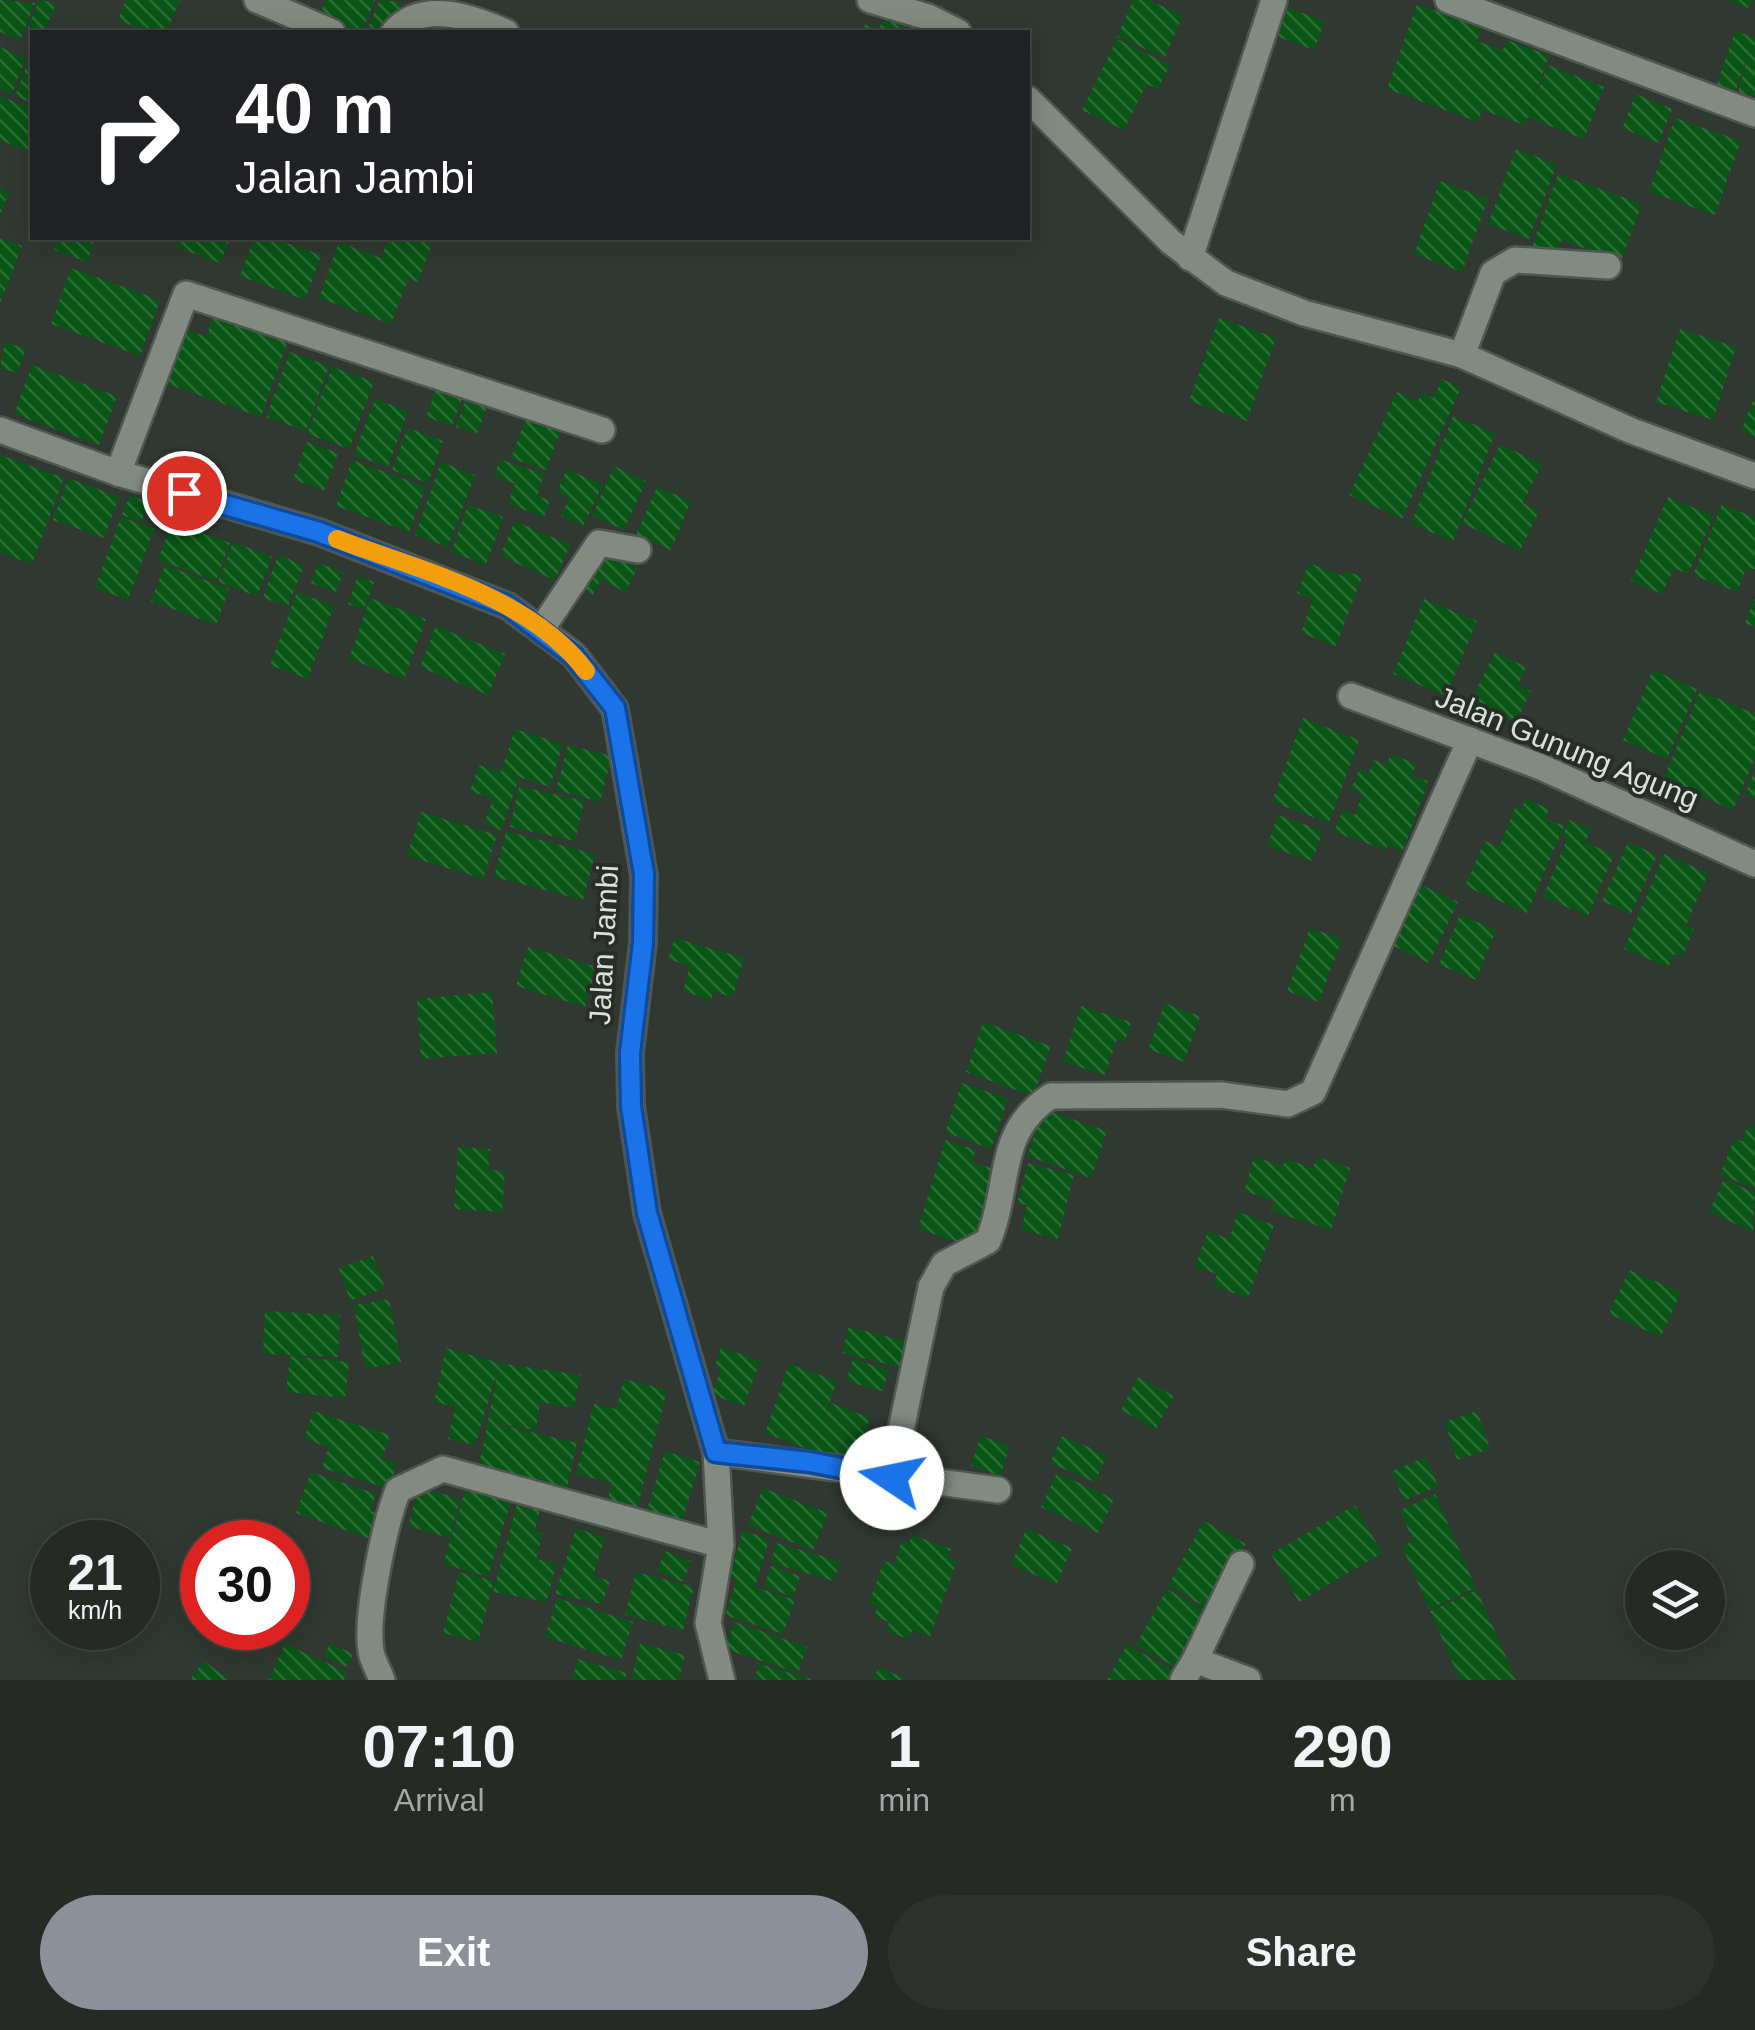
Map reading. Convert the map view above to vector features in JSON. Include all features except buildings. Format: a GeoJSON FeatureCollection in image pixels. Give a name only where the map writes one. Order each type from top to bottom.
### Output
{"type":"FeatureCollection","features":[{"type":"Feature","properties":{"kind":"street"},"geometry":{"type":"LineString","coordinates":[[257,0],[327,30]]}},
{"type":"Feature","properties":{"kind":"street"},"geometry":{"type":"LineString","coordinates":[[870,0],[928,17],[954,30]]}},
{"type":"Feature","properties":{"kind":"street"},"geometry":{"type":"LineString","coordinates":[[1190,258],[1274,0]]}},
{"type":"Feature","properties":{"kind":"street"},"geometry":{"type":"LineString","coordinates":[[1448,0],[1755,114]]}},
{"type":"Feature","properties":{"kind":"street"},"geometry":{"type":"LineString","coordinates":[[396,30],[408,15],[440,6],[501,30]]}},
{"type":"Feature","properties":{"kind":"street"},"geometry":{"type":"LineString","coordinates":[[1030,101],[1190,258],[1226,283],[1304,313],[1462,356],[1632,431],[1755,476]]}},
{"type":"Feature","properties":{"kind":"street"},"geometry":{"type":"LineString","coordinates":[[1462,356],[1492,272],[1526,260],[1608,266]]}},
{"type":"Feature","properties":{"kind":"street"},"geometry":{"type":"LineString","coordinates":[[118,474],[186,294],[602,430]]}},
{"type":"Feature","properties":{"kind":"street","name":"Jalan Jambi"},"geometry":{"type":"LineString","coordinates":[[0,430],[118,474],[319,532],[508,606],[574,656],[615,708],[644,874],[643,943],[630,1053],[631,1106],[647,1213],[716,1452],[720,1545],[708,1624],[722,1680]]}},
{"type":"Feature","properties":{"kind":"street"},"geometry":{"type":"LineString","coordinates":[[541,630],[598,544],[638,550]]}},
{"type":"Feature","properties":{"kind":"street","name":"Jalan Gunung Agung"},"geometry":{"type":"LineString","coordinates":[[1351,696],[1470,740],[1755,864]]}},
{"type":"Feature","properties":{"kind":"street"},"geometry":{"type":"LineString","coordinates":[[892,1478],[930,1287],[944,1264],[988,1241],[1016,1127],[1028,1110],[1051,1096],[1220,1095],[1288,1104],[1313,1092],[1470,740]]}},
{"type":"Feature","properties":{"kind":"street"},"geometry":{"type":"LineString","coordinates":[[716,1452],[998,1490]]}},
{"type":"Feature","properties":{"kind":"street"},"geometry":{"type":"LineString","coordinates":[[382,1680],[370,1650],[379,1564],[392,1505],[398,1490],[443,1469],[720,1545]]}},
{"type":"Feature","properties":{"kind":"street"},"geometry":{"type":"LineString","coordinates":[[1241,1564],[1189,1670],[1248,1680]]}},
{"type":"Feature","properties":{"kind":"slow traffic"},"geometry":{"type":"LineString","coordinates":[[337,539],[508,606],[574,656],[586,671]]}},
{"type":"Feature","properties":{"kind":"route"},"geometry":{"type":"LineString","coordinates":[[184,493],[319,532],[508,606],[574,656],[615,708],[644,874],[643,943],[630,1053],[631,1106],[647,1213],[668,1295],[695,1368],[716,1452],[810,1462],[892,1478]]}}]}
